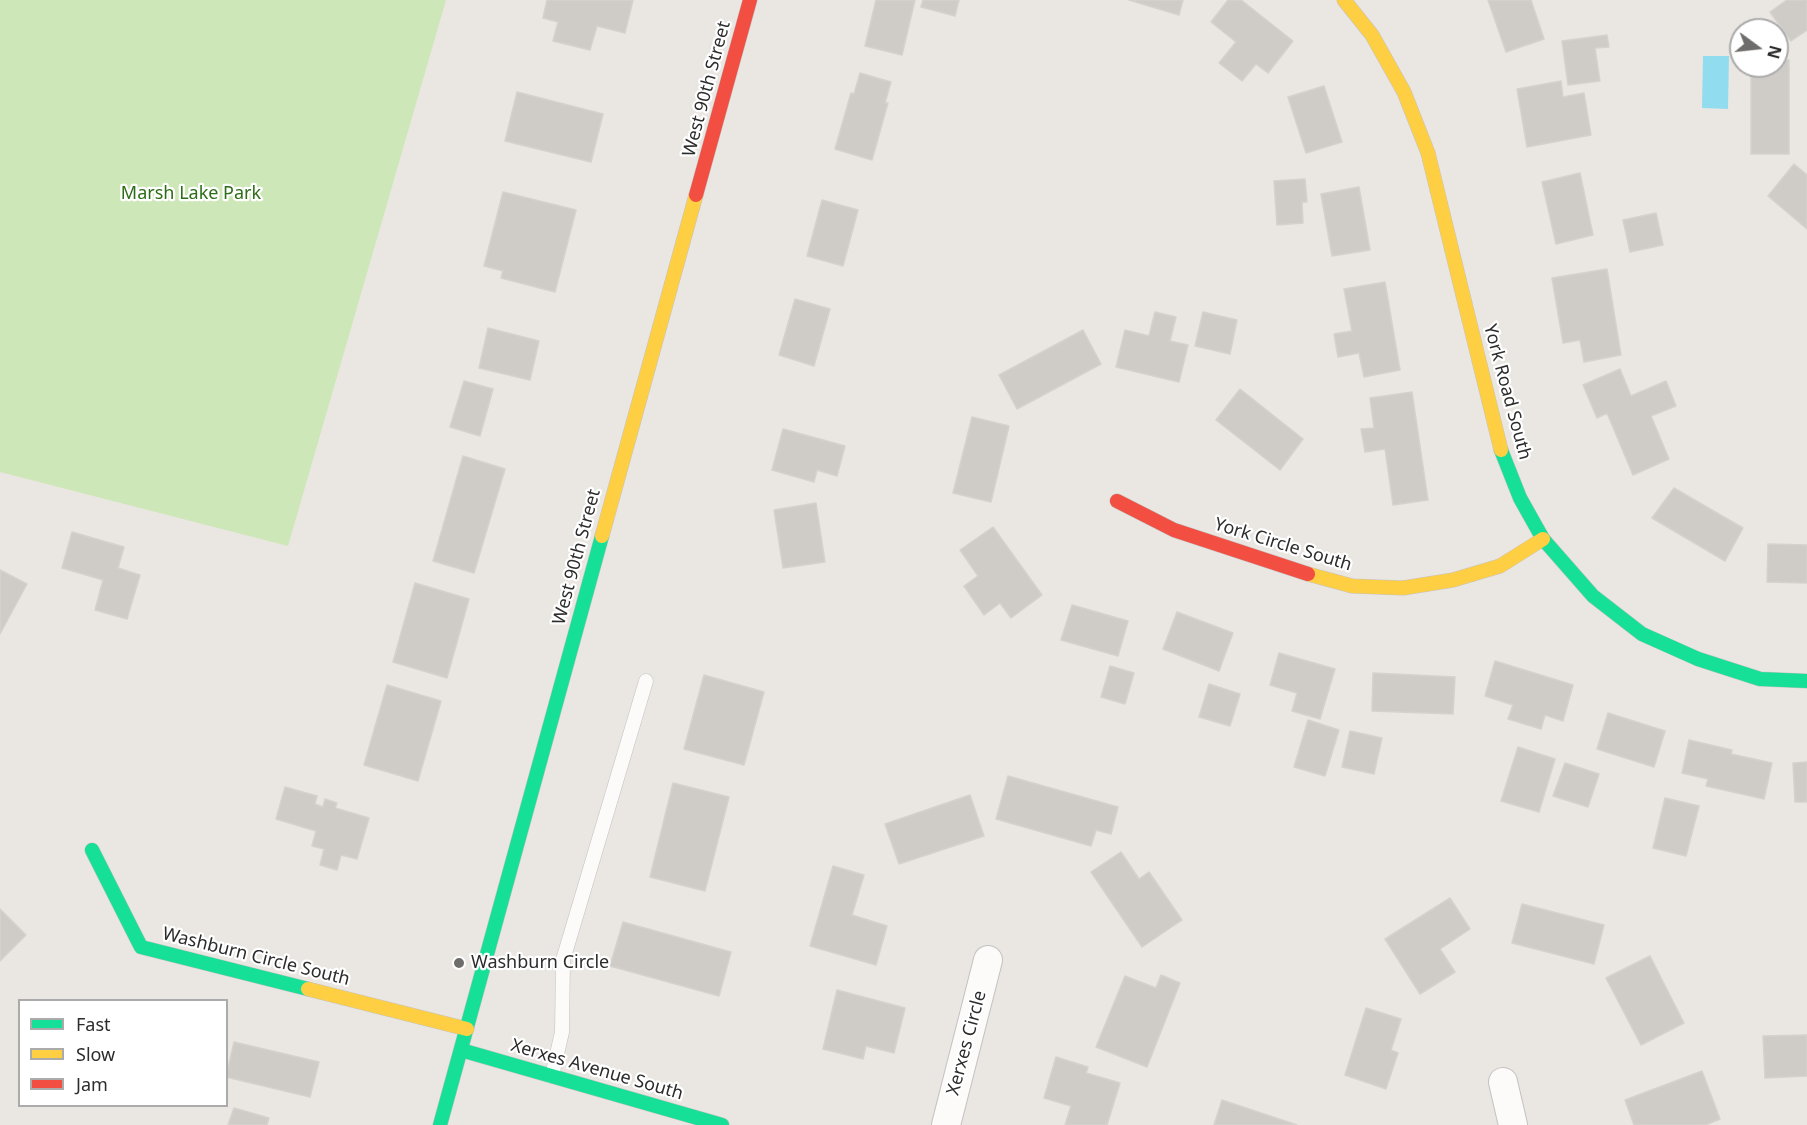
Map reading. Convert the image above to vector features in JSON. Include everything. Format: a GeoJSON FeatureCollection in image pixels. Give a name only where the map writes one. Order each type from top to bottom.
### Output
{"type":"FeatureCollection","features":[{"type":"Feature","properties":{"kind":"street","name":"West 90th Street"},"geometry":{"type":"LineString","coordinates":[[440,1125],[750,0]]}},
{"type":"Feature","properties":{"kind":"street","name":"York Road South"},"geometry":{"type":"LineString","coordinates":[[1344,0],[1372,35],[1404,92],[1428,153],[1497,440],[1521,498],[1543,539],[1593,596],[1642,634],[1698,659],[1760,679],[1807,681]]}},
{"type":"Feature","properties":{"kind":"street","name":"York Circle South"},"geometry":{"type":"LineString","coordinates":[[1117,501],[1174,530],[1352,586],[1403,588],[1452,580],[1500,566],[1543,539]]}},
{"type":"Feature","properties":{"kind":"street","name":"Washburn Circle South"},"geometry":{"type":"LineString","coordinates":[[92,850],[141,947],[466,1029]]}},
{"type":"Feature","properties":{"kind":"street","name":"Xerxes Circle"},"geometry":{"type":"LineString","coordinates":[[946,1125],[988,960]]}},
{"type":"Feature","properties":{"kind":"street","name":"Xerxes Avenue South"},"geometry":{"type":"LineString","coordinates":[[461,1050],[722,1125]]}},
{"type":"Feature","properties":{"kind":"street"},"geometry":{"type":"LineString","coordinates":[[1503,1082],[1513,1125]]}},
{"type":"Feature","properties":{"kind":"lane"},"geometry":{"type":"LineString","coordinates":[[552,1076],[562,1032],[563,960],[646,681]]}},
{"type":"Feature","properties":{"kind":"green space","name":"Marsh Lake Park"},"geometry":{"type":"Polygon","coordinates":[[[0,0],[446,0],[288,546],[0,472],[0,0]]]}},
{"type":"Feature","properties":{"kind":"water"},"geometry":{"type":"Polygon","coordinates":[[[1703,56],[1729,56],[1728,109],[1702,108],[1703,56]]]}},
{"type":"Feature","properties":{"kind":"building"},"geometry":{"type":"Polygon","coordinates":[[[547,0],[633,0],[625,33],[597,26],[590,50],[553,41],[558,22],[543,18],[547,0]]]}},
{"type":"Feature","properties":{"kind":"building"},"geometry":{"type":"Polygon","coordinates":[[[876,0],[915,0],[902,55],[865,46],[876,0]]]}},
{"type":"Feature","properties":{"kind":"building"},"geometry":{"type":"Polygon","coordinates":[[[923,0],[959,0],[955,16],[921,7],[923,0]]]}},
{"type":"Feature","properties":{"kind":"building"},"geometry":{"type":"Polygon","coordinates":[[[1129,0],[1183,0],[1179,15],[1129,0]]]}},
{"type":"Feature","properties":{"kind":"building"},"geometry":{"type":"Polygon","coordinates":[[[1228,0],[1241,0],[1293,41],[1268,73],[1256,64],[1242,81],[1219,63],[1236,42],[1211,22],[1228,0]]]}},
{"type":"Feature","properties":{"kind":"building"},"geometry":{"type":"Polygon","coordinates":[[[1488,0],[1531,0],[1544,39],[1506,52],[1488,0]]]}},
{"type":"Feature","properties":{"kind":"building"},"geometry":{"type":"Polygon","coordinates":[[[1787,0],[1807,0],[1807,30],[1791,41],[1789,18],[1774,18],[1770,12],[1787,0]]]}},
{"type":"Feature","properties":{"kind":"building"},"geometry":{"type":"Polygon","coordinates":[[[1607,35],[1609,47],[1595,48],[1600,81],[1568,85],[1562,41],[1607,35]]]}},
{"type":"Feature","properties":{"kind":"building"},"geometry":{"type":"Polygon","coordinates":[[[860,73],[891,82],[885,103],[888,103],[872,160],[835,149],[851,93],[854,94],[860,73]]]}},
{"type":"Feature","properties":{"kind":"building"},"geometry":{"type":"Polygon","coordinates":[[[1751,78],[1789,78],[1789,154],[1751,154],[1751,78]]]}},
{"type":"Feature","properties":{"kind":"building"},"geometry":{"type":"Polygon","coordinates":[[[1561,81],[1563,97],[1584,93],[1591,135],[1527,147],[1517,89],[1561,81]]]}},
{"type":"Feature","properties":{"kind":"building"},"geometry":{"type":"Polygon","coordinates":[[[1324,86],[1342,142],[1306,153],[1288,97],[1324,86]]]}},
{"type":"Feature","properties":{"kind":"building"},"geometry":{"type":"Polygon","coordinates":[[[517,92],[603,114],[591,162],[505,141],[517,92]]]}},
{"type":"Feature","properties":{"kind":"building"},"geometry":{"type":"Polygon","coordinates":[[[1794,164],[1807,175],[1807,229],[1768,196],[1794,164]]]}},
{"type":"Feature","properties":{"kind":"building"},"geometry":{"type":"Polygon","coordinates":[[[1580,173],[1593,235],[1556,244],[1542,182],[1580,173]]]}},
{"type":"Feature","properties":{"kind":"building"},"geometry":{"type":"Polygon","coordinates":[[[1305,179],[1307,202],[1302,202],[1303,223],[1277,225],[1274,181],[1305,179]]]}},
{"type":"Feature","properties":{"kind":"building"},"geometry":{"type":"Polygon","coordinates":[[[1359,187],[1370,250],[1332,256],[1321,194],[1359,187]]]}},
{"type":"Feature","properties":{"kind":"building"},"geometry":{"type":"Polygon","coordinates":[[[503,192],[576,210],[555,292],[501,278],[503,271],[484,266],[503,192]]]}},
{"type":"Feature","properties":{"kind":"building"},"geometry":{"type":"Polygon","coordinates":[[[822,200],[858,210],[843,266],[807,256],[822,200]]]}},
{"type":"Feature","properties":{"kind":"building"},"geometry":{"type":"Polygon","coordinates":[[[1656,213],[1663,245],[1630,252],[1623,220],[1656,213]]]}},
{"type":"Feature","properties":{"kind":"building"},"geometry":{"type":"Polygon","coordinates":[[[1607,269],[1621,355],[1584,362],[1580,340],[1563,343],[1552,278],[1607,269]]]}},
{"type":"Feature","properties":{"kind":"building"},"geometry":{"type":"Polygon","coordinates":[[[1385,282],[1400,370],[1364,377],[1359,353],[1338,357],[1334,334],[1352,331],[1344,289],[1385,282]]]}},
{"type":"Feature","properties":{"kind":"building"},"geometry":{"type":"Polygon","coordinates":[[[795,299],[830,309],[814,366],[779,355],[795,299]]]}},
{"type":"Feature","properties":{"kind":"building"},"geometry":{"type":"Polygon","coordinates":[[[1155,312],[1176,317],[1170,341],[1188,345],[1179,382],[1116,367],[1125,330],[1149,336],[1155,312]]]}},
{"type":"Feature","properties":{"kind":"building"},"geometry":{"type":"Polygon","coordinates":[[[1203,312],[1237,320],[1230,354],[1195,346],[1203,312]]]}},
{"type":"Feature","properties":{"kind":"building"},"geometry":{"type":"Polygon","coordinates":[[[488,328],[539,341],[530,380],[479,368],[488,328]]]}},
{"type":"Feature","properties":{"kind":"building"},"geometry":{"type":"Polygon","coordinates":[[[1083,330],[1101,364],[1017,409],[999,375],[1083,330]]]}},
{"type":"Feature","properties":{"kind":"building"},"geometry":{"type":"Polygon","coordinates":[[[1620,369],[1631,396],[1666,381],[1676,406],[1651,416],[1669,459],[1633,475],[1607,413],[1597,418],[1583,385],[1620,369]]]}},
{"type":"Feature","properties":{"kind":"building"},"geometry":{"type":"Polygon","coordinates":[[[464,381],[493,389],[480,436],[450,427],[464,381]]]}},
{"type":"Feature","properties":{"kind":"building"},"geometry":{"type":"Polygon","coordinates":[[[1240,389],[1303,439],[1280,470],[1216,420],[1240,389]]]}},
{"type":"Feature","properties":{"kind":"building"},"geometry":{"type":"Polygon","coordinates":[[[1412,392],[1428,500],[1393,505],[1385,449],[1365,452],[1361,429],[1374,428],[1370,398],[1412,392]]]}},
{"type":"Feature","properties":{"kind":"building"},"geometry":{"type":"Polygon","coordinates":[[[972,417],[1009,426],[991,502],[953,493],[972,417]]]}},
{"type":"Feature","properties":{"kind":"building"},"geometry":{"type":"Polygon","coordinates":[[[783,429],[845,446],[837,476],[817,470],[814,482],[772,470],[783,429]]]}},
{"type":"Feature","properties":{"kind":"building"},"geometry":{"type":"Polygon","coordinates":[[[463,456],[505,469],[474,573],[433,561],[463,456]]]}},
{"type":"Feature","properties":{"kind":"building"},"geometry":{"type":"Polygon","coordinates":[[[1674,488],[1743,528],[1725,561],[1652,518],[1674,488]]]}},
{"type":"Feature","properties":{"kind":"building"},"geometry":{"type":"Polygon","coordinates":[[[816,503],[825,562],[783,568],[774,510],[816,503]]]}},
{"type":"Feature","properties":{"kind":"building"},"geometry":{"type":"Polygon","coordinates":[[[993,527],[1042,595],[1011,618],[1000,603],[984,615],[964,586],[978,576],[960,550],[993,527]]]}},
{"type":"Feature","properties":{"kind":"building"},"geometry":{"type":"Polygon","coordinates":[[[72,532],[124,547],[118,568],[140,575],[127,619],[95,610],[103,580],[62,568],[72,532]]]}},
{"type":"Feature","properties":{"kind":"building"},"geometry":{"type":"Polygon","coordinates":[[[1768,544],[1807,545],[1807,583],[1767,582],[1768,544]]]}},
{"type":"Feature","properties":{"kind":"building"},"geometry":{"type":"Polygon","coordinates":[[[0,570],[27,584],[0,634],[0,570]]]}},
{"type":"Feature","properties":{"kind":"building"},"geometry":{"type":"Polygon","coordinates":[[[415,583],[469,599],[447,678],[393,662],[415,583]]]}},
{"type":"Feature","properties":{"kind":"building"},"geometry":{"type":"Polygon","coordinates":[[[1072,605],[1128,621],[1118,656],[1061,640],[1072,605]]]}},
{"type":"Feature","properties":{"kind":"building"},"geometry":{"type":"Polygon","coordinates":[[[1177,612],[1233,633],[1219,671],[1163,649],[1177,612]]]}},
{"type":"Feature","properties":{"kind":"building"},"geometry":{"type":"Polygon","coordinates":[[[1279,653],[1335,669],[1320,719],[1292,711],[1297,693],[1270,685],[1279,653]]]}},
{"type":"Feature","properties":{"kind":"building"},"geometry":{"type":"Polygon","coordinates":[[[1495,661],[1573,685],[1563,721],[1545,715],[1541,729],[1508,719],[1513,705],[1485,696],[1495,661]]]}},
{"type":"Feature","properties":{"kind":"building"},"geometry":{"type":"Polygon","coordinates":[[[1110,666],[1134,673],[1125,704],[1101,697],[1110,666]]]}},
{"type":"Feature","properties":{"kind":"building"},"geometry":{"type":"Polygon","coordinates":[[[1373,673],[1455,677],[1453,714],[1372,711],[1373,673]]]}},
{"type":"Feature","properties":{"kind":"building"},"geometry":{"type":"Polygon","coordinates":[[[704,675],[764,692],[744,765],[684,749],[704,675]]]}},
{"type":"Feature","properties":{"kind":"building"},"geometry":{"type":"Polygon","coordinates":[[[1209,684],[1240,694],[1230,726],[1199,717],[1209,684]]]}},
{"type":"Feature","properties":{"kind":"building"},"geometry":{"type":"Polygon","coordinates":[[[387,685],[441,701],[418,781],[364,765],[387,685]]]}},
{"type":"Feature","properties":{"kind":"building"},"geometry":{"type":"Polygon","coordinates":[[[1608,713],[1665,731],[1654,767],[1597,749],[1608,713]]]}},
{"type":"Feature","properties":{"kind":"building"},"geometry":{"type":"Polygon","coordinates":[[[1308,720],[1339,730],[1325,776],[1294,767],[1308,720]]]}},
{"type":"Feature","properties":{"kind":"building"},"geometry":{"type":"Polygon","coordinates":[[[1350,731],[1382,738],[1374,774],[1342,767],[1350,731]]]}},
{"type":"Feature","properties":{"kind":"building"},"geometry":{"type":"Polygon","coordinates":[[[1689,740],[1732,750],[1731,754],[1772,763],[1764,799],[1706,786],[1708,779],[1682,773],[1689,740]]]}},
{"type":"Feature","properties":{"kind":"building"},"geometry":{"type":"Polygon","coordinates":[[[1518,747],[1555,759],[1539,812],[1501,801],[1518,747]]]}},
{"type":"Feature","properties":{"kind":"building"},"geometry":{"type":"Polygon","coordinates":[[[1807,762],[1807,802],[1795,802],[1793,763],[1807,762]]]}},
{"type":"Feature","properties":{"kind":"building"},"geometry":{"type":"Polygon","coordinates":[[[1565,763],[1599,774],[1588,807],[1553,796],[1565,763]]]}},
{"type":"Feature","properties":{"kind":"building"},"geometry":{"type":"Polygon","coordinates":[[[1008,776],[1118,807],[1111,834],[1096,830],[1091,846],[996,819],[1008,776]]]}},
{"type":"Feature","properties":{"kind":"building"},"geometry":{"type":"Polygon","coordinates":[[[673,783],[729,797],[705,891],[650,877],[673,783]]]}},
{"type":"Feature","properties":{"kind":"building"},"geometry":{"type":"Polygon","coordinates":[[[285,787],[317,796],[315,804],[323,807],[325,799],[337,803],[335,808],[369,818],[357,859],[341,855],[337,870],[320,865],[324,849],[312,846],[316,831],[276,819],[285,787]]]}},
{"type":"Feature","properties":{"kind":"building"},"geometry":{"type":"Polygon","coordinates":[[[970,795],[984,836],[899,864],[885,824],[970,795]]]}},
{"type":"Feature","properties":{"kind":"building"},"geometry":{"type":"Polygon","coordinates":[[[1665,798],[1699,806],[1686,856],[1653,848],[1665,798]]]}},
{"type":"Feature","properties":{"kind":"building"},"geometry":{"type":"Polygon","coordinates":[[[1121,852],[1139,879],[1149,872],[1182,920],[1142,947],[1091,872],[1121,852]]]}},
{"type":"Feature","properties":{"kind":"building"},"geometry":{"type":"Polygon","coordinates":[[[833,866],[864,875],[852,915],[887,926],[876,965],[810,946],[833,866]]]}},
{"type":"Feature","properties":{"kind":"building"},"geometry":{"type":"Polygon","coordinates":[[[1450,898],[1470,929],[1440,949],[1455,972],[1420,994],[1385,939],[1450,898]]]}},
{"type":"Feature","properties":{"kind":"building"},"geometry":{"type":"Polygon","coordinates":[[[1522,904],[1604,925],[1594,964],[1512,943],[1522,904]]]}},
{"type":"Feature","properties":{"kind":"building"},"geometry":{"type":"Polygon","coordinates":[[[0,909],[26,935],[0,961],[0,909]]]}},
{"type":"Feature","properties":{"kind":"building"},"geometry":{"type":"Polygon","coordinates":[[[623,922],[731,952],[719,996],[610,966],[623,922]]]}},
{"type":"Feature","properties":{"kind":"building"},"geometry":{"type":"Polygon","coordinates":[[[1650,956],[1684,1023],[1641,1045],[1606,978],[1650,956]]]}},
{"type":"Feature","properties":{"kind":"building"},"geometry":{"type":"Polygon","coordinates":[[[1161,975],[1180,983],[1147,1067],[1096,1047],[1125,976],[1156,988],[1161,975]]]}},
{"type":"Feature","properties":{"kind":"building"},"geometry":{"type":"Polygon","coordinates":[[[837,990],[905,1008],[894,1053],[866,1046],[863,1059],[823,1049],[837,990]]]}},
{"type":"Feature","properties":{"kind":"building"},"geometry":{"type":"Polygon","coordinates":[[[1366,1008],[1401,1019],[1391,1050],[1398,1053],[1386,1089],[1345,1075],[1366,1008]]]}},
{"type":"Feature","properties":{"kind":"building"},"geometry":{"type":"Polygon","coordinates":[[[1807,1035],[1807,1076],[1765,1078],[1763,1036],[1807,1035]]]}},
{"type":"Feature","properties":{"kind":"building"},"geometry":{"type":"Polygon","coordinates":[[[234,1042],[319,1062],[310,1097],[228,1077],[234,1042]]]}},
{"type":"Feature","properties":{"kind":"building"},"geometry":{"type":"Polygon","coordinates":[[[1056,1057],[1088,1067],[1086,1073],[1120,1083],[1107,1125],[1065,1125],[1071,1106],[1044,1098],[1056,1057]]]}},
{"type":"Feature","properties":{"kind":"building"},"geometry":{"type":"Polygon","coordinates":[[[1702,1071],[1720,1119],[1706,1125],[1634,1125],[1625,1100],[1702,1071]]]}},
{"type":"Feature","properties":{"kind":"building"},"geometry":{"type":"Polygon","coordinates":[[[1222,1100],[1297,1125],[1214,1125],[1222,1100]]]}},
{"type":"Feature","properties":{"kind":"building"},"geometry":{"type":"Polygon","coordinates":[[[234,1108],[269,1118],[267,1125],[228,1125],[234,1108]]]}},
{"type":"Feature","properties":{"kind":"traffic: fast"},"geometry":{"type":"LineString","coordinates":[[1501,450],[1520,498],[1543,539],[1593,596],[1642,634],[1698,659],[1760,679],[1807,681]]}},
{"type":"Feature","properties":{"kind":"traffic: fast"},"geometry":{"type":"LineString","coordinates":[[440,1125],[602,536]]}},
{"type":"Feature","properties":{"kind":"traffic: fast"},"geometry":{"type":"LineString","coordinates":[[92,850],[141,947],[308,989]]}},
{"type":"Feature","properties":{"kind":"traffic: fast"},"geometry":{"type":"LineString","coordinates":[[461,1050],[722,1125]]}},
{"type":"Feature","properties":{"kind":"traffic: slow"},"geometry":{"type":"LineString","coordinates":[[1344,0],[1372,35],[1404,92],[1428,153],[1501,450]]}},
{"type":"Feature","properties":{"kind":"traffic: slow"},"geometry":{"type":"LineString","coordinates":[[602,536],[696,195]]}},
{"type":"Feature","properties":{"kind":"traffic: slow"},"geometry":{"type":"LineString","coordinates":[[1308,574],[1352,586],[1403,588],[1453,580],[1500,566],[1543,539]]}},
{"type":"Feature","properties":{"kind":"traffic: slow"},"geometry":{"type":"LineString","coordinates":[[308,989],[467,1029]]}},
{"type":"Feature","properties":{"kind":"traffic: jam"},"geometry":{"type":"LineString","coordinates":[[696,195],[750,0]]}},
{"type":"Feature","properties":{"kind":"traffic: jam"},"geometry":{"type":"LineString","coordinates":[[1117,501],[1174,530],[1308,574]]}},
{"type":"Feature","properties":{"kind":"place","name":"Washburn Circle"},"geometry":{"type":"Point","coordinates":[459,963]}}]}
